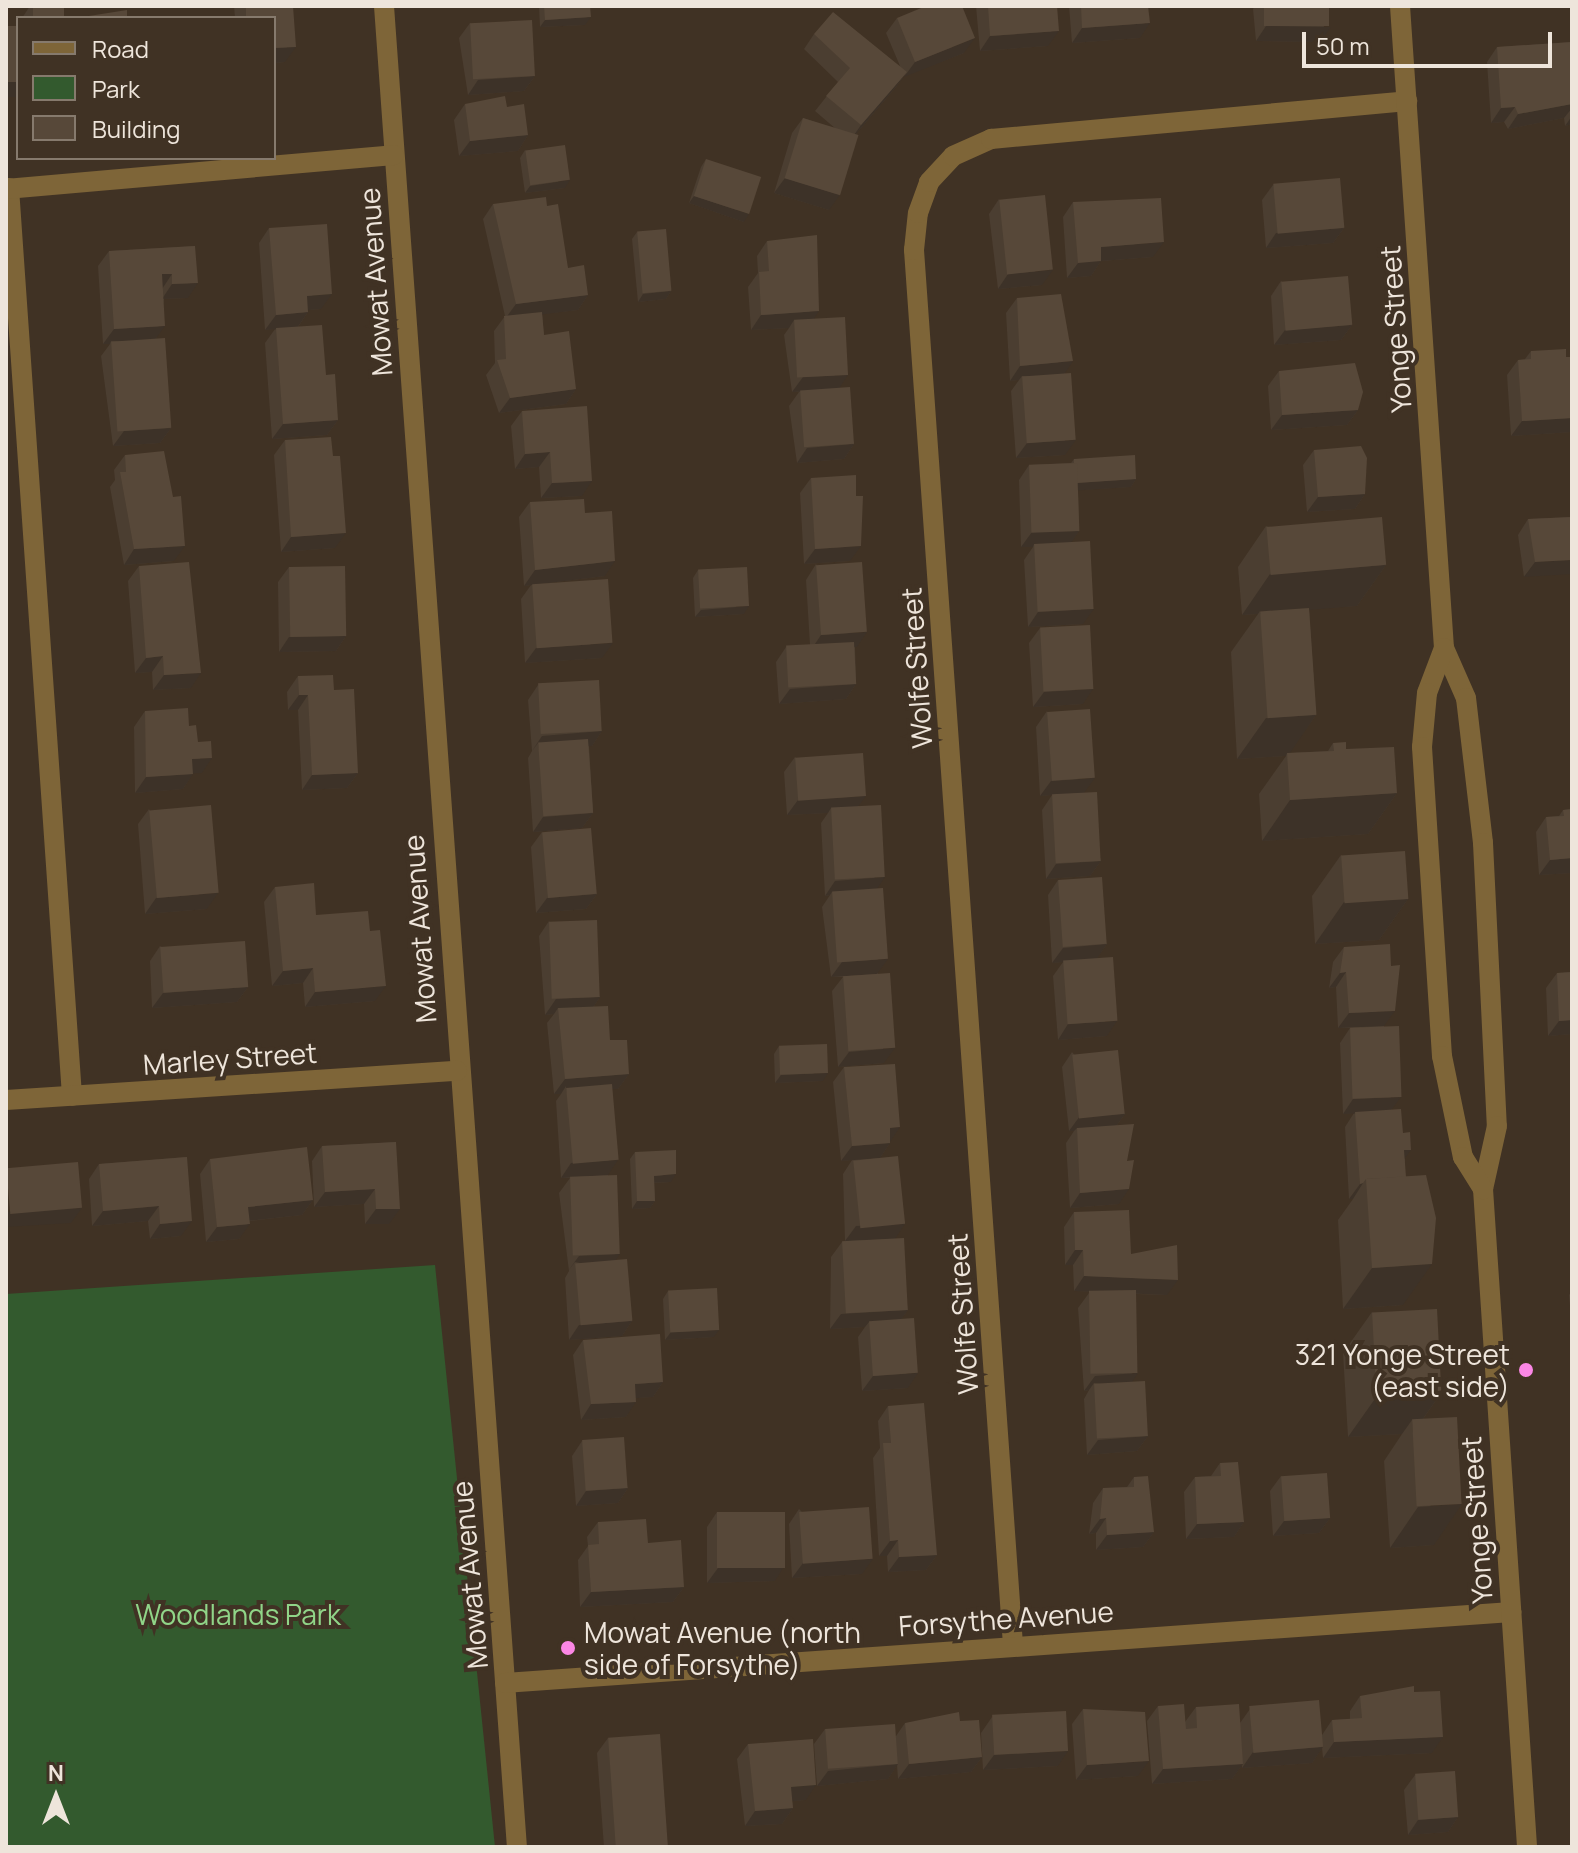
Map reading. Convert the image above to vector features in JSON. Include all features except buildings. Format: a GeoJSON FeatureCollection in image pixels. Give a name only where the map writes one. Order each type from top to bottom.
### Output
{"type":"FeatureCollection","features":[{"type":"Feature","properties":{"kind":"street","name":"Mowat Avenue"},"geometry":{"type":"LineString","coordinates":[[384,6],[457,1071],[517,1847]]}},
{"type":"Feature","properties":{"kind":"street","name":"Yonge Street"},"geometry":{"type":"LineString","coordinates":[[1400,6],[1444,648],[1466,698],[1483,843],[1497,1126],[1483,1189],[1527,1847]]}},
{"type":"Feature","properties":{"kind":"street","name":"Wolfe Street"},"geometry":{"type":"LineString","coordinates":[[1013,1645],[914,250],[918,213],[929,182],[953,156],[991,139],[1407,101]]}},
{"type":"Feature","properties":{"kind":"street"},"geometry":{"type":"LineString","coordinates":[[72,1096],[8,188],[394,155]]}},
{"type":"Feature","properties":{"kind":"street","name":"Yonge Street"},"geometry":{"type":"LineString","coordinates":[[1444,648],[1427,693],[1422,747],[1442,1056],[1463,1157],[1483,1189]]}},
{"type":"Feature","properties":{"kind":"street","name":"Marley Street"},"geometry":{"type":"LineString","coordinates":[[6,1100],[457,1071]]}},
{"type":"Feature","properties":{"kind":"street","name":"Forsythe Avenue"},"geometry":{"type":"LineString","coordinates":[[505,1683],[1511,1612]]}},
{"type":"Feature","properties":{"kind":"green space","name":"Woodlands Park"},"geometry":{"type":"Polygon","coordinates":[[[435,1265],[495,1847],[6,1847],[6,1294],[435,1265]]]}},
{"type":"Feature","properties":{"kind":"place","name":"321 Yonge Street (east side)"},"geometry":{"type":"Point","coordinates":[1526,1370]}},
{"type":"Feature","properties":{"kind":"place","name":"Mowat Avenue (north side of Forsythe)"},"geometry":{"type":"Point","coordinates":[568,1648]}}]}
